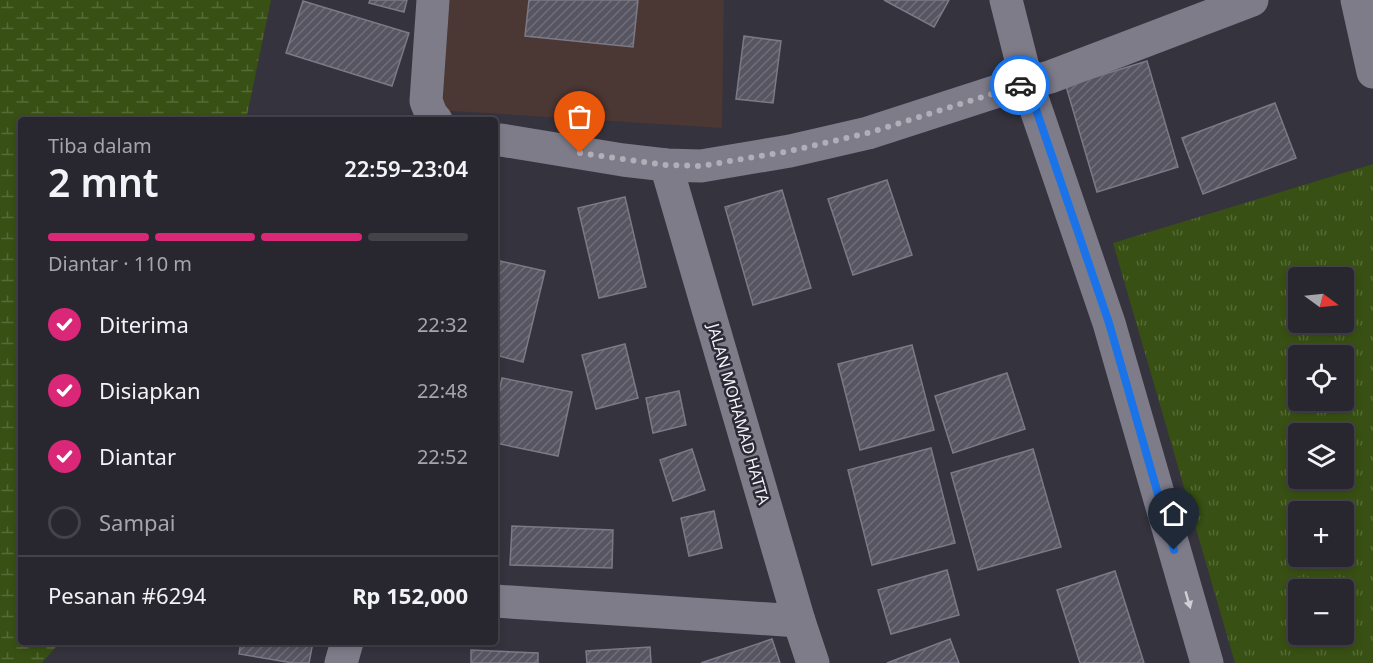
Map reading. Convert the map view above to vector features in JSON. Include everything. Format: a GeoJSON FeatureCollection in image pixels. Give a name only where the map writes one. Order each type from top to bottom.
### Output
{"type":"FeatureCollection","features":[{"type":"Feature","properties":{"kind":"street"},"geometry":{"type":"LineString","coordinates":[[433,0],[426,101],[434,117]]}},
{"type":"Feature","properties":{"kind":"street"},"geometry":{"type":"LineString","coordinates":[[1006,0],[1027,83],[1109,323],[1207,663]]}},
{"type":"Feature","properties":{"kind":"street"},"geometry":{"type":"LineString","coordinates":[[498,140],[666,165],[701,166],[748,158],[868,133],[1004,89],[1050,77],[1252,0]]}},
{"type":"Feature","properties":{"kind":"street"},"geometry":{"type":"LineString","coordinates":[[1357,0],[1373,72]]}},
{"type":"Feature","properties":{"kind":"street","name":"JALAN MOHAMAD HATTA"},"geometry":{"type":"LineString","coordinates":[[666,165],[813,663]]}},
{"type":"Feature","properties":{"kind":"street"},"geometry":{"type":"LineString","coordinates":[[498,601],[799,621]]}},
{"type":"Feature","properties":{"kind":"street"},"geometry":{"type":"LineString","coordinates":[[341,663],[346,645]]}},
{"type":"Feature","properties":{"kind":"shaded area"},"geometry":{"type":"Polygon","coordinates":[[[439,0],[724,0],[722,128],[437,110],[439,0]]]}},
{"type":"Feature","properties":{"kind":"green space"},"geometry":{"type":"Polygon","coordinates":[[[0,0],[271,0],[247,117],[18,117],[18,645],[57,645],[42,663],[0,663],[0,0]]]}},
{"type":"Feature","properties":{"kind":"green space"},"geometry":{"type":"Polygon","coordinates":[[[1373,164],[1373,663],[1235,663],[1113,243],[1373,164]]]}},
{"type":"Feature","properties":{"kind":"building"},"geometry":{"type":"Polygon","coordinates":[[[370,0],[407,0],[404,12],[369,3],[370,0]]]}},
{"type":"Feature","properties":{"kind":"building"},"geometry":{"type":"Polygon","coordinates":[[[529,0],[638,0],[633,47],[525,36],[529,0]]]}},
{"type":"Feature","properties":{"kind":"building"},"geometry":{"type":"Polygon","coordinates":[[[884,0],[949,0],[934,27],[884,0]]]}},
{"type":"Feature","properties":{"kind":"building"},"geometry":{"type":"Polygon","coordinates":[[[303,1],[409,33],[392,86],[286,53],[303,1]]]}},
{"type":"Feature","properties":{"kind":"building"},"geometry":{"type":"Polygon","coordinates":[[[744,36],[781,41],[773,103],[736,99],[744,36]]]}},
{"type":"Feature","properties":{"kind":"building"},"geometry":{"type":"Polygon","coordinates":[[[1147,61],[1178,167],[1097,192],[1066,86],[1147,61]]]}},
{"type":"Feature","properties":{"kind":"building"},"geometry":{"type":"Polygon","coordinates":[[[1275,103],[1296,158],[1203,194],[1182,138],[1275,103]]]}},
{"type":"Feature","properties":{"kind":"building"},"geometry":{"type":"Polygon","coordinates":[[[887,180],[912,255],[853,275],[828,199],[887,180]]]}},
{"type":"Feature","properties":{"kind":"building"},"geometry":{"type":"Polygon","coordinates":[[[782,190],[811,288],[753,305],[725,207],[782,190]]]}},
{"type":"Feature","properties":{"kind":"building"},"geometry":{"type":"Polygon","coordinates":[[[625,197],[646,287],[599,298],[578,208],[625,197]]]}},
{"type":"Feature","properties":{"kind":"building"},"geometry":{"type":"Polygon","coordinates":[[[500,261],[545,271],[523,362],[498,356],[498,269],[500,261]]]}},
{"type":"Feature","properties":{"kind":"building"},"geometry":{"type":"Polygon","coordinates":[[[625,344],[638,398],[596,409],[582,355],[625,344]]]}},
{"type":"Feature","properties":{"kind":"building"},"geometry":{"type":"Polygon","coordinates":[[[912,345],[934,430],[860,450],[838,364],[912,345]]]}},
{"type":"Feature","properties":{"kind":"building"},"geometry":{"type":"Polygon","coordinates":[[[1007,373],[1025,429],[953,453],[935,396],[1007,373]]]}},
{"type":"Feature","properties":{"kind":"building"},"geometry":{"type":"Polygon","coordinates":[[[502,378],[572,392],[558,456],[498,444],[498,397],[502,378]]]}},
{"type":"Feature","properties":{"kind":"building"},"geometry":{"type":"Polygon","coordinates":[[[679,391],[686,425],[653,433],[646,398],[679,391]]]}},
{"type":"Feature","properties":{"kind":"building"},"geometry":{"type":"Polygon","coordinates":[[[931,448],[955,543],[872,565],[848,470],[931,448]]]}},
{"type":"Feature","properties":{"kind":"building"},"geometry":{"type":"Polygon","coordinates":[[[692,449],[705,490],[673,501],[660,460],[692,449]]]}},
{"type":"Feature","properties":{"kind":"building"},"geometry":{"type":"Polygon","coordinates":[[[1033,449],[1061,547],[978,570],[951,473],[1033,449]]]}},
{"type":"Feature","properties":{"kind":"building"},"geometry":{"type":"Polygon","coordinates":[[[714,511],[722,548],[689,556],[681,518],[714,511]]]}},
{"type":"Feature","properties":{"kind":"building"},"geometry":{"type":"Polygon","coordinates":[[[512,526],[613,530],[612,568],[510,565],[512,526]]]}},
{"type":"Feature","properties":{"kind":"building"},"geometry":{"type":"Polygon","coordinates":[[[947,570],[959,615],[891,634],[878,590],[947,570]]]}},
{"type":"Feature","properties":{"kind":"building"},"geometry":{"type":"Polygon","coordinates":[[[1115,571],[1144,663],[1080,663],[1057,590],[1115,571]]]}},
{"type":"Feature","properties":{"kind":"building"},"geometry":{"type":"Polygon","coordinates":[[[772,639],[780,663],[701,663],[772,639]]]}},
{"type":"Feature","properties":{"kind":"building"},"geometry":{"type":"Polygon","coordinates":[[[950,639],[959,663],[887,663],[950,639]]]}},
{"type":"Feature","properties":{"kind":"building"},"geometry":{"type":"Polygon","coordinates":[[[240,645],[312,645],[309,663],[293,663],[239,654],[240,645]]]}},
{"type":"Feature","properties":{"kind":"building"},"geometry":{"type":"Polygon","coordinates":[[[650,647],[651,663],[587,663],[586,651],[650,647]]]}},
{"type":"Feature","properties":{"kind":"building"},"geometry":{"type":"Polygon","coordinates":[[[471,650],[538,653],[538,663],[471,663],[471,650]]]}},
{"type":"Feature","properties":{"kind":"way so far"},"geometry":{"type":"LineString","coordinates":[[580,153],[666,165],[701,166],[790,151],[868,133],[1020,85]]}},
{"type":"Feature","properties":{"kind":"route"},"geometry":{"type":"LineString","coordinates":[[1020,85],[1027,83],[1109,323],[1174,550]]}}]}
